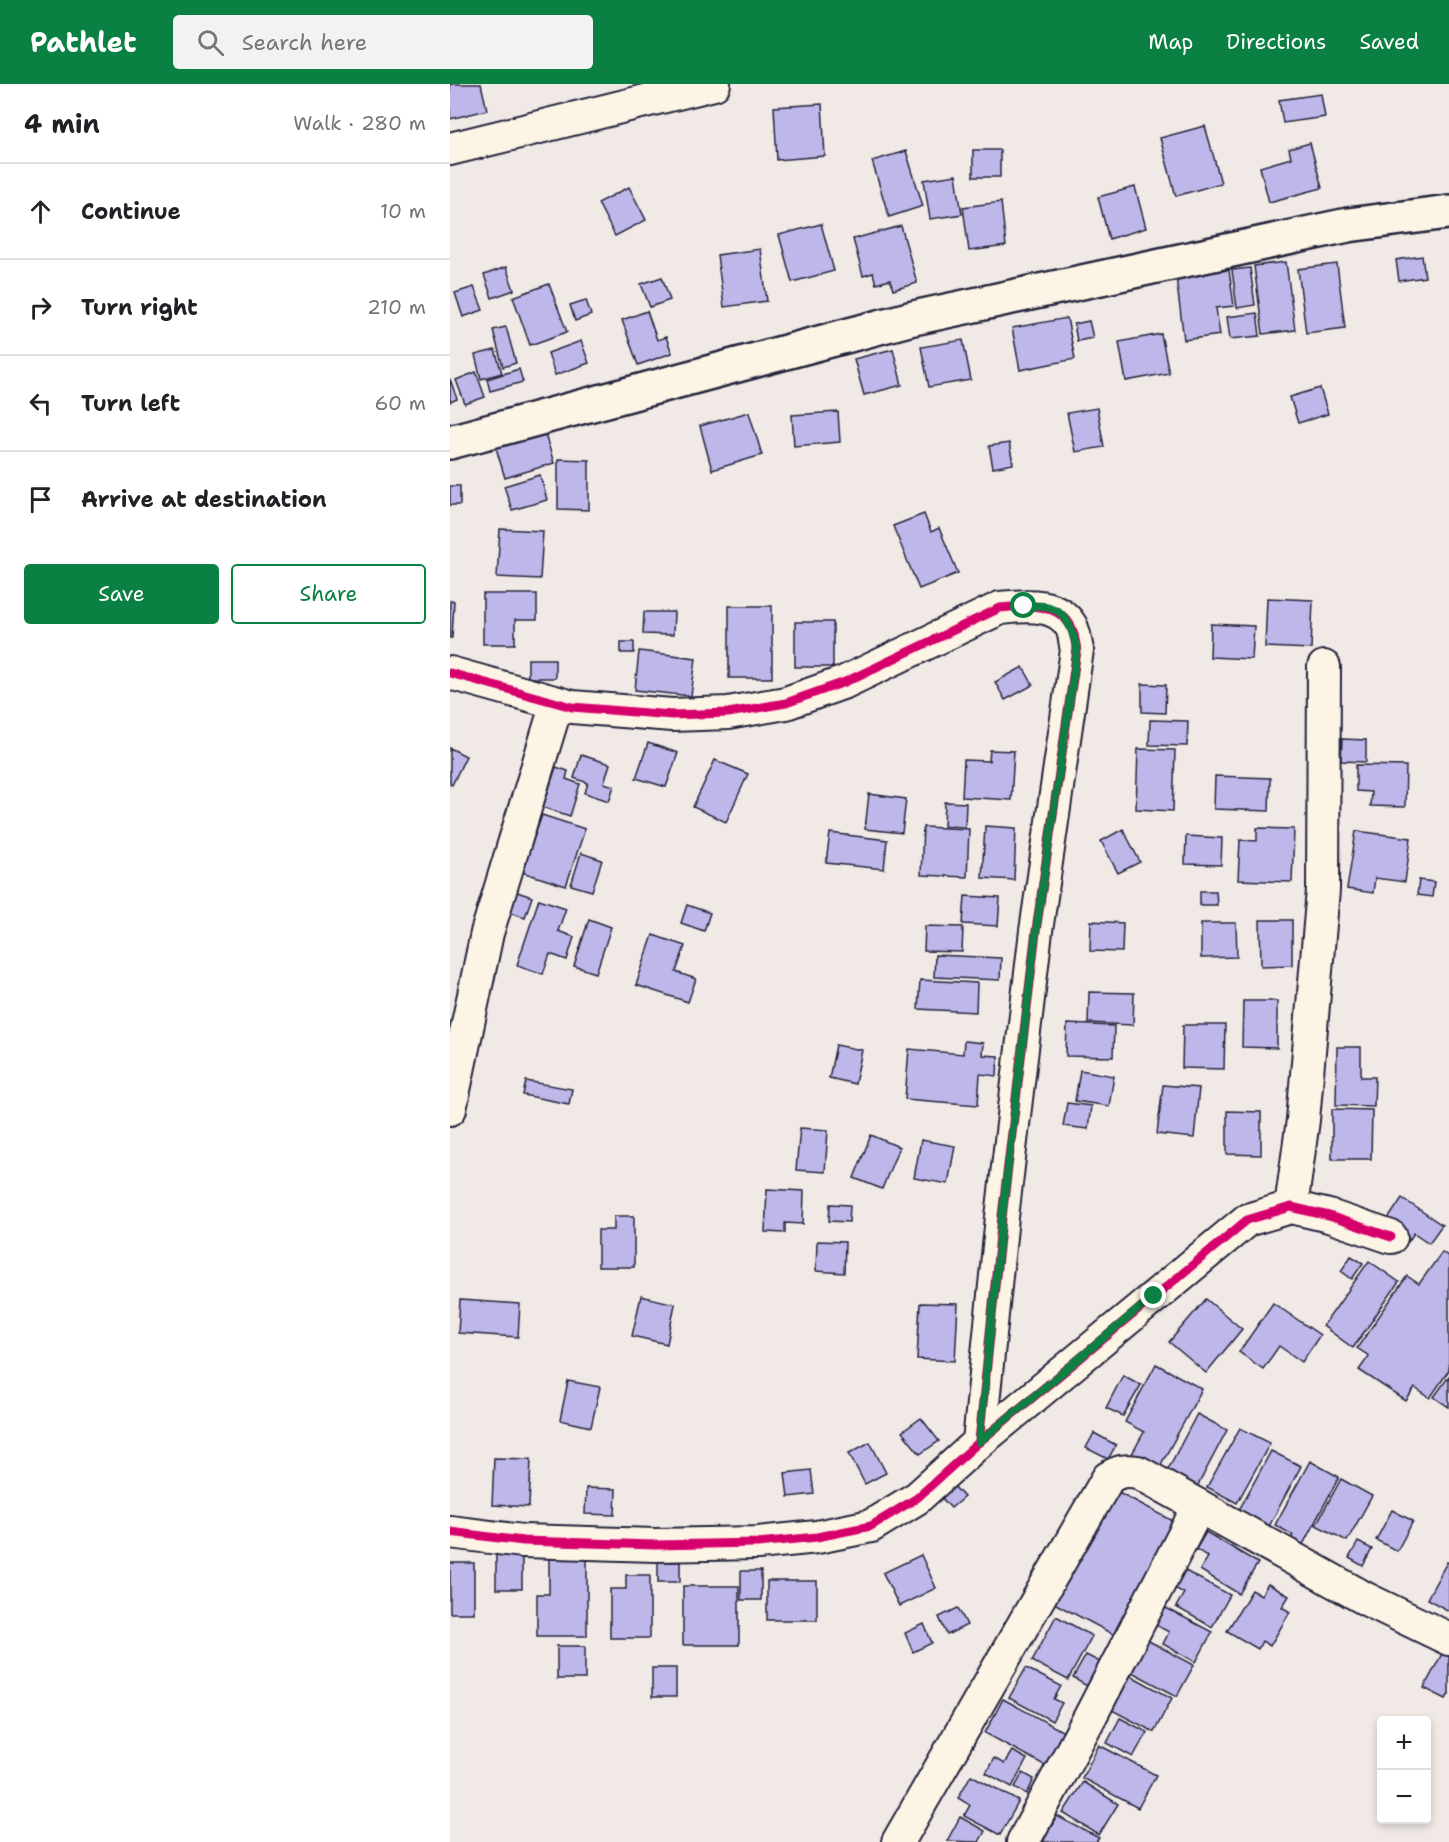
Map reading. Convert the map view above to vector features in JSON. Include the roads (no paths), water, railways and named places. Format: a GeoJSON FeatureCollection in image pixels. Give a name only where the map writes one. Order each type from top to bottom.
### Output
{"type":"FeatureCollection","features":[{"type":"Feature","properties":{"kind":"street"},"geometry":{"type":"LineString","coordinates":[[450,149],[714,84]]}},
{"type":"Feature","properties":{"kind":"street"},"geometry":{"type":"LineString","coordinates":[[450,442],[909,319],[1348,225],[1449,212]]}},
{"type":"Feature","properties":{"kind":"street"},"geometry":{"type":"LineString","coordinates":[[450,673],[572,707],[672,715],[728,713],[786,703],[845,682],[1000,608],[1024,606],[1049,608],[1059,613],[1071,627],[1077,650],[1036,931],[1002,1217],[979,1442]]}},
{"type":"Feature","properties":{"kind":"street"},"geometry":{"type":"LineString","coordinates":[[1291,1207],[1303,1120],[1323,890],[1324,667]]}},
{"type":"Feature","properties":{"kind":"street"},"geometry":{"type":"LineString","coordinates":[[450,1110],[487,933],[557,703]]}},
{"type":"Feature","properties":{"kind":"street"},"geometry":{"type":"LineString","coordinates":[[450,1532],[523,1540],[655,1545],[758,1543],[817,1536],[871,1526],[917,1498],[979,1442],[1247,1220],[1291,1207],[1329,1216],[1391,1237]]}},
{"type":"Feature","properties":{"kind":"street"},"geometry":{"type":"LineString","coordinates":[[898,1842],[1108,1478],[1123,1470],[1138,1472],[1366,1599],[1449,1639]]}},
{"type":"Feature","properties":{"kind":"street"},"geometry":{"type":"LineString","coordinates":[[1023,1842],[1199,1506]]}}]}
